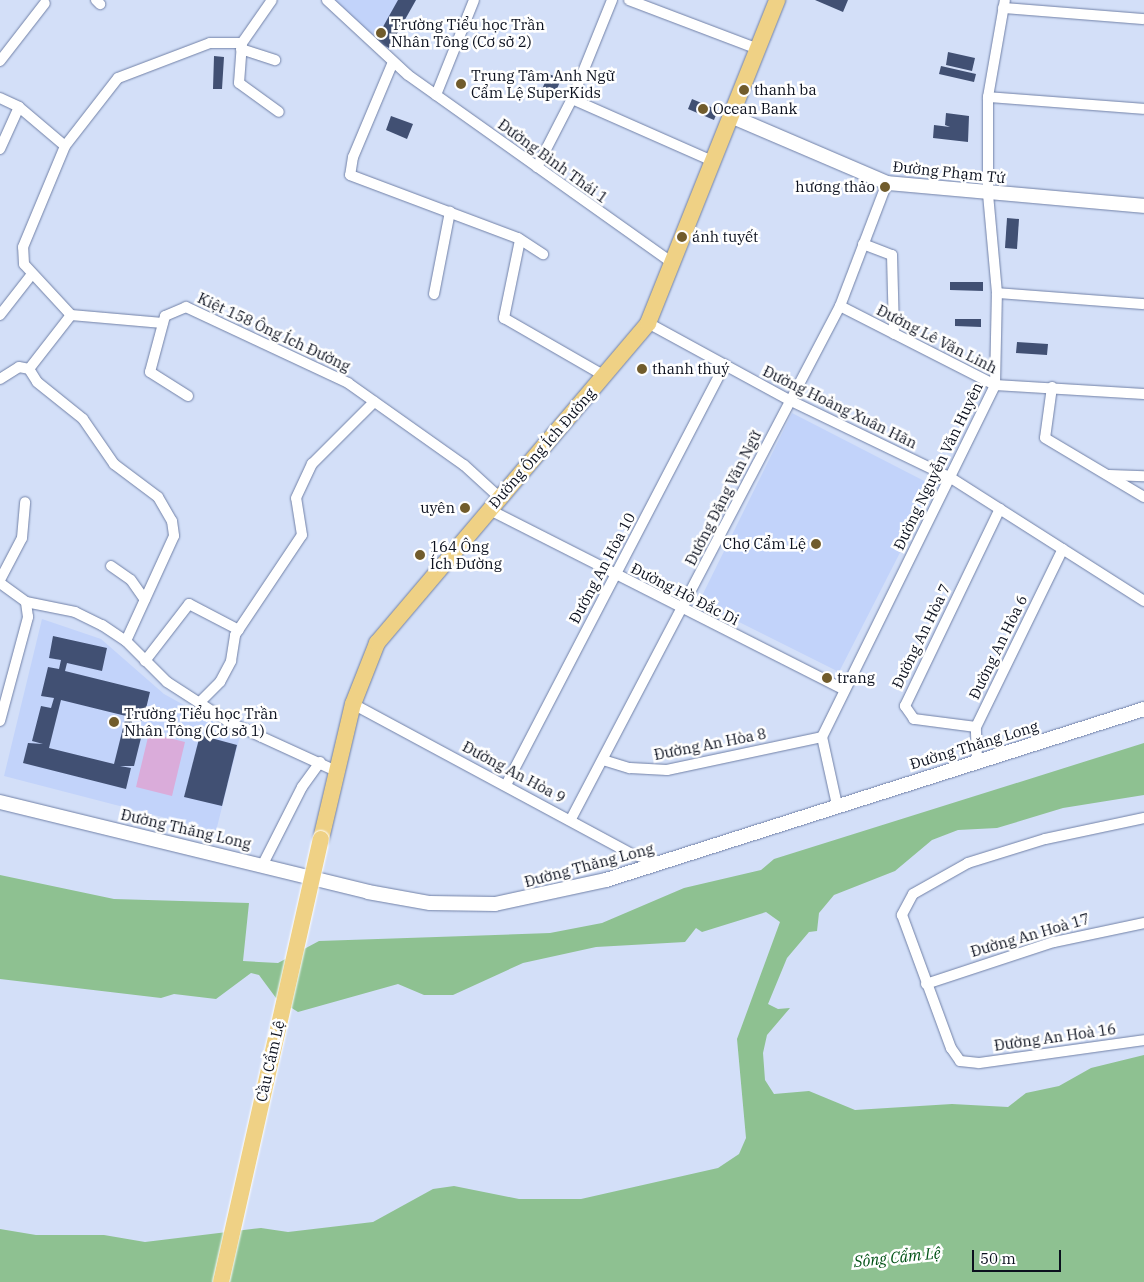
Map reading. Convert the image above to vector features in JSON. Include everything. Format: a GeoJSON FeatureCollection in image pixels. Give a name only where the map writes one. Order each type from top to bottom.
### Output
{"type":"FeatureCollection","features":[{"type":"Feature","properties":{"kind":"main road","name":"Đường Ông Ích Đường"},"geometry":{"type":"LineString","coordinates":[[321,839],[353,704],[377,642],[494,503],[605,376],[648,323],[674,264],[733,117],[777,0]]}},
{"type":"Feature","properties":{"kind":"main road","name":"Cầu Cẩm Lệ"},"geometry":{"type":"LineString","coordinates":[[221,1282],[321,839]]}},
{"type":"Feature","properties":{"kind":"street"},"geometry":{"type":"LineString","coordinates":[[272,0],[242,46],[239,83],[279,112]]}},
{"type":"Feature","properties":{"kind":"street","name":"Đường Bình Thái 1"},"geometry":{"type":"LineString","coordinates":[[327,0],[393,62],[436,95],[674,264]]}},
{"type":"Feature","properties":{"kind":"street"},"geometry":{"type":"LineString","coordinates":[[436,95],[474,0]]}},
{"type":"Feature","properties":{"kind":"street"},"geometry":{"type":"LineString","coordinates":[[537,168],[572,99],[612,0]]}},
{"type":"Feature","properties":{"kind":"street"},"geometry":{"type":"LineString","coordinates":[[629,0],[758,49]]}},
{"type":"Feature","properties":{"kind":"street"},"geometry":{"type":"LineString","coordinates":[[0,62],[45,3]]}},
{"type":"Feature","properties":{"kind":"street"},"geometry":{"type":"LineString","coordinates":[[1004,4],[1144,19]]}},
{"type":"Feature","properties":{"kind":"street","name":"Đường Nguyễn Văn Huyên"},"geometry":{"type":"LineString","coordinates":[[822,737],[843,690],[951,478],[994,385],[997,293],[988,194],[988,97],[1004,4]]}},
{"type":"Feature","properties":{"kind":"street"},"geometry":{"type":"LineString","coordinates":[[188,396],[150,372],[163,323],[71,315],[24,264],[23,247],[65,146],[118,78],[210,43],[242,46],[275,60]]}},
{"type":"Feature","properties":{"kind":"street"},"geometry":{"type":"LineString","coordinates":[[393,62],[353,157],[350,174],[520,240],[543,254]]}},
{"type":"Feature","properties":{"kind":"street"},"geometry":{"type":"LineString","coordinates":[[988,97],[1144,109]]}},
{"type":"Feature","properties":{"kind":"street"},"geometry":{"type":"LineString","coordinates":[[0,98],[19,107],[65,146]]}},
{"type":"Feature","properties":{"kind":"street"},"geometry":{"type":"LineString","coordinates":[[572,99],[715,162]]}},
{"type":"Feature","properties":{"kind":"street"},"geometry":{"type":"LineString","coordinates":[[0,149],[19,107]]}},
{"type":"Feature","properties":{"kind":"street","name":"Đường Phạm Tứ"},"geometry":{"type":"LineString","coordinates":[[733,117],[887,183],[988,194],[1144,206]]}},
{"type":"Feature","properties":{"kind":"street","name":"Đường Đặng Văn Ngữ"},"geometry":{"type":"LineString","coordinates":[[571,819],[682,611],[789,400],[840,306],[887,183]]}},
{"type":"Feature","properties":{"kind":"street"},"geometry":{"type":"LineString","coordinates":[[434,294],[450,212]]}},
{"type":"Feature","properties":{"kind":"street"},"geometry":{"type":"LineString","coordinates":[[520,240],[507,293],[505,320],[605,376]]}},
{"type":"Feature","properties":{"kind":"street"},"geometry":{"type":"LineString","coordinates":[[863,244],[892,255],[894,334]]}},
{"type":"Feature","properties":{"kind":"street"},"geometry":{"type":"LineString","coordinates":[[0,315],[32,274]]}},
{"type":"Feature","properties":{"kind":"street"},"geometry":{"type":"LineString","coordinates":[[997,293],[1144,304]]}},
{"type":"Feature","properties":{"kind":"street","name":"Đường Lê Văn Linh"},"geometry":{"type":"LineString","coordinates":[[840,306],[994,385],[1144,394]]}},
{"type":"Feature","properties":{"kind":"street","name":"Kiệt 158 Ông Ích Đường"},"geometry":{"type":"LineString","coordinates":[[163,323],[165,316],[186,307],[348,383],[464,465],[494,503]]}},
{"type":"Feature","properties":{"kind":"street"},"geometry":{"type":"LineString","coordinates":[[29,369],[71,315]]}},
{"type":"Feature","properties":{"kind":"street","name":"Đường Hoàng Xuân Hãn"},"geometry":{"type":"LineString","coordinates":[[648,323],[789,400],[951,478],[1144,600]]}},
{"type":"Feature","properties":{"kind":"street","name":"Đường An Hòa 10"},"geometry":{"type":"LineString","coordinates":[[506,785],[614,575],[726,365]]}},
{"type":"Feature","properties":{"kind":"street"},"geometry":{"type":"LineString","coordinates":[[0,379],[19,367],[29,369]]}},
{"type":"Feature","properties":{"kind":"street"},"geometry":{"type":"LineString","coordinates":[[29,369],[36,382],[83,419],[114,464],[158,497],[172,521],[174,536],[126,641]]}},
{"type":"Feature","properties":{"kind":"street"},"geometry":{"type":"LineString","coordinates":[[1052,387],[1045,438],[1144,498]]}},
{"type":"Feature","properties":{"kind":"street"},"geometry":{"type":"LineString","coordinates":[[199,703],[220,682],[239,630],[302,535],[296,498],[312,464],[374,402]]}},
{"type":"Feature","properties":{"kind":"street"},"geometry":{"type":"LineString","coordinates":[[1108,475],[1144,476]]}},
{"type":"Feature","properties":{"kind":"street"},"geometry":{"type":"LineString","coordinates":[[25,502],[22,538],[0,581],[26,602],[75,612],[126,641],[145,661],[199,703],[229,722],[320,762],[336,771]]}},
{"type":"Feature","properties":{"kind":"street","name":"Đường Hồ Đắc Di"},"geometry":{"type":"LineString","coordinates":[[494,503],[614,575],[682,611],[843,690]]}},
{"type":"Feature","properties":{"kind":"street","name":"Đường An Hòa 7"},"geometry":{"type":"LineString","coordinates":[[976,727],[914,719],[905,706],[1000,510]]}},
{"type":"Feature","properties":{"kind":"street","name":"Đường An Hòa 6"},"geometry":{"type":"LineString","coordinates":[[977,761],[976,727],[1063,549]]}},
{"type":"Feature","properties":{"kind":"street"},"geometry":{"type":"LineString","coordinates":[[111,566],[131,580],[145,600]]}},
{"type":"Feature","properties":{"kind":"street"},"geometry":{"type":"LineString","coordinates":[[0,721],[4,683],[28,617],[26,602]]}},
{"type":"Feature","properties":{"kind":"street"},"geometry":{"type":"LineString","coordinates":[[145,661],[189,604],[239,630]]}},
{"type":"Feature","properties":{"kind":"street","name":"Đường An Hòa 9"},"geometry":{"type":"LineString","coordinates":[[353,704],[634,854],[662,863]]}},
{"type":"Feature","properties":{"kind":"street","name":"Đường Thăng Long"},"geometry":{"type":"LineString","coordinates":[[0,802],[263,864],[383,895],[457,904],[559,893],[662,863],[837,805],[1144,709]]}},
{"type":"Feature","properties":{"kind":"street"},"geometry":{"type":"LineString","coordinates":[[822,737],[837,805]]}},
{"type":"Feature","properties":{"kind":"street","name":"Đường An Hòa 8"},"geometry":{"type":"LineString","coordinates":[[603,760],[630,768],[667,770],[822,737]]}},
{"type":"Feature","properties":{"kind":"street"},"geometry":{"type":"LineString","coordinates":[[263,864],[302,787],[320,762]]}},
{"type":"Feature","properties":{"kind":"street"},"geometry":{"type":"LineString","coordinates":[[926,984],[902,915],[913,894],[951,870],[1006,850],[1144,818]]}},
{"type":"Feature","properties":{"kind":"street","name":"Đường An Hoà 17"},"geometry":{"type":"LineString","coordinates":[[926,984],[1054,942],[1144,923]]}},
{"type":"Feature","properties":{"kind":"street","name":"Đường An Hoà 16"},"geometry":{"type":"LineString","coordinates":[[926,984],[951,1048],[960,1061],[970,1063],[1144,1040]]}},
{"type":"Feature","properties":{"kind":"shaded area","name":"Trường Tiểu học Trần Nhân Tông (Cơ sở 2)"},"geometry":{"type":"Polygon","coordinates":[[[330,0],[416,0],[389,48],[375,42],[330,0]]]}},
{"type":"Feature","properties":{"kind":"shaded area","name":"Chợ Cẩm Lệ"},"geometry":{"type":"Polygon","coordinates":[[[792,413],[934,486],[839,672],[699,602],[792,413]]]}},
{"type":"Feature","properties":{"kind":"shaded area","name":"Trường Tiểu học Trần Nhân Tông (Cơ sở 1)"},"geometry":{"type":"Polygon","coordinates":[[[42,619],[101,639],[164,694],[240,736],[216,831],[4,776],[42,619]]]}},
{"type":"Feature","properties":{"kind":"shaded area"},"geometry":{"type":"Polygon","coordinates":[[[149,733],[185,742],[172,796],[136,787],[149,733]]]}},
{"type":"Feature","properties":{"kind":"water","name":"Sông Cẩm Lệ"},"geometry":{"type":"Polygon","coordinates":[[[1144,743],[1144,795],[1063,808],[997,828],[958,830],[932,840],[895,871],[834,895],[819,913],[817,931],[809,932],[787,958],[768,1004],[778,1009],[790,1008],[767,1035],[763,1053],[765,1080],[774,1094],[809,1091],[855,1110],[952,1104],[1008,1107],[1026,1093],[1059,1086],[1091,1068],[1144,1055],[1144,1282],[0,1282],[0,1229],[36,1235],[104,1235],[145,1242],[261,1228],[288,1232],[373,1222],[433,1189],[454,1186],[519,1199],[581,1199],[718,1168],[739,1154],[746,1138],[737,1039],[780,922],[766,912],[702,932],[696,928],[685,942],[596,947],[523,963],[453,995],[424,995],[398,984],[298,1012],[276,998],[259,975],[251,973],[216,999],[174,994],[161,998],[0,979],[0,875],[114,899],[249,903],[243,961],[278,963],[319,941],[550,933],[602,923],[684,888],[761,870],[774,859],[1144,743]]]}},
{"type":"Feature","properties":{"kind":"building"},"geometry":{"type":"Polygon","coordinates":[[[398,0],[416,0],[389,48],[375,41],[398,0]]]}},
{"type":"Feature","properties":{"kind":"building"},"geometry":{"type":"Polygon","coordinates":[[[815,0],[848,0],[843,12],[815,0]]]}},
{"type":"Feature","properties":{"kind":"building"},"geometry":{"type":"Polygon","coordinates":[[[948,52],[975,58],[972,71],[946,65],[948,52]]]}},
{"type":"Feature","properties":{"kind":"building"},"geometry":{"type":"Polygon","coordinates":[[[214,56],[224,57],[222,89],[213,89],[214,56]]]}},
{"type":"Feature","properties":{"kind":"building"},"geometry":{"type":"Polygon","coordinates":[[[941,66],[976,74],[974,82],[939,74],[941,66]]]}},
{"type":"Feature","properties":{"kind":"building"},"geometry":{"type":"Polygon","coordinates":[[[549,74],[561,79],[555,94],[542,89],[549,74]]]}},
{"type":"Feature","properties":{"kind":"building","name":"Ocean Bank"},"geometry":{"type":"Polygon","coordinates":[[[692,99],[718,110],[714,120],[688,109],[692,99]]]}},
{"type":"Feature","properties":{"kind":"building"},"geometry":{"type":"Polygon","coordinates":[[[946,113],[969,116],[968,142],[933,138],[934,125],[950,127],[945,125],[946,113]]]}},
{"type":"Feature","properties":{"kind":"building"},"geometry":{"type":"Polygon","coordinates":[[[391,116],[413,124],[407,139],[386,130],[391,116]]]}},
{"type":"Feature","properties":{"kind":"building"},"geometry":{"type":"Polygon","coordinates":[[[1007,218],[1019,219],[1017,249],[1005,248],[1007,218]]]}},
{"type":"Feature","properties":{"kind":"building"},"geometry":{"type":"Polygon","coordinates":[[[950,282],[983,282],[983,291],[950,290],[950,282]]]}},
{"type":"Feature","properties":{"kind":"building"},"geometry":{"type":"Polygon","coordinates":[[[955,319],[981,319],[981,327],[955,326],[955,319]]]}},
{"type":"Feature","properties":{"kind":"building"},"geometry":{"type":"Polygon","coordinates":[[[1017,342],[1048,344],[1047,355],[1016,353],[1017,342]]]}},
{"type":"Feature","properties":{"kind":"building"},"geometry":{"type":"Polygon","coordinates":[[[53,636],[107,648],[102,671],[67,663],[65,671],[150,692],[143,721],[133,718],[131,727],[143,730],[134,766],[120,766],[131,768],[126,789],[23,763],[28,743],[43,744],[32,741],[41,706],[51,708],[54,698],[41,696],[48,667],[59,669],[61,660],[49,658],[53,636]],[[61,700],[49,748],[114,764],[126,716],[61,700]]]}},
{"type":"Feature","properties":{"kind":"building"},"geometry":{"type":"Polygon","coordinates":[[[200,735],[237,745],[222,806],[184,797],[200,735]]]}},
{"type":"Feature","properties":{"kind":"place","name":"Trường Tiểu học Trần Nhân Tông (Cơ sở 2)"},"geometry":{"type":"Point","coordinates":[381,33]}},
{"type":"Feature","properties":{"kind":"place","name":"Trung Tâm Anh Ngữ Cẩm Lệ SuperKids"},"geometry":{"type":"Point","coordinates":[461,84]}},
{"type":"Feature","properties":{"kind":"place","name":"thanh ba"},"geometry":{"type":"Point","coordinates":[744,90]}},
{"type":"Feature","properties":{"kind":"place","name":"Ocean Bank"},"geometry":{"type":"Point","coordinates":[703,109]}},
{"type":"Feature","properties":{"kind":"place","name":"hương thảo"},"geometry":{"type":"Point","coordinates":[885,187]}},
{"type":"Feature","properties":{"kind":"place","name":"ánh tuyết"},"geometry":{"type":"Point","coordinates":[682,237]}},
{"type":"Feature","properties":{"kind":"place","name":"thanh thuý"},"geometry":{"type":"Point","coordinates":[642,369]}},
{"type":"Feature","properties":{"kind":"place","name":"uyên"},"geometry":{"type":"Point","coordinates":[465,508]}},
{"type":"Feature","properties":{"kind":"place","name":"Chợ Cẩm Lệ"},"geometry":{"type":"Point","coordinates":[816,544]}},
{"type":"Feature","properties":{"kind":"place","name":"164 Ông Ích Đường"},"geometry":{"type":"Point","coordinates":[420,555]}},
{"type":"Feature","properties":{"kind":"place","name":"trang"},"geometry":{"type":"Point","coordinates":[827,678]}},
{"type":"Feature","properties":{"kind":"place","name":"Trường Tiểu học Trần Nhân Tông (Cơ sở 1)"},"geometry":{"type":"Point","coordinates":[114,722]}}]}
